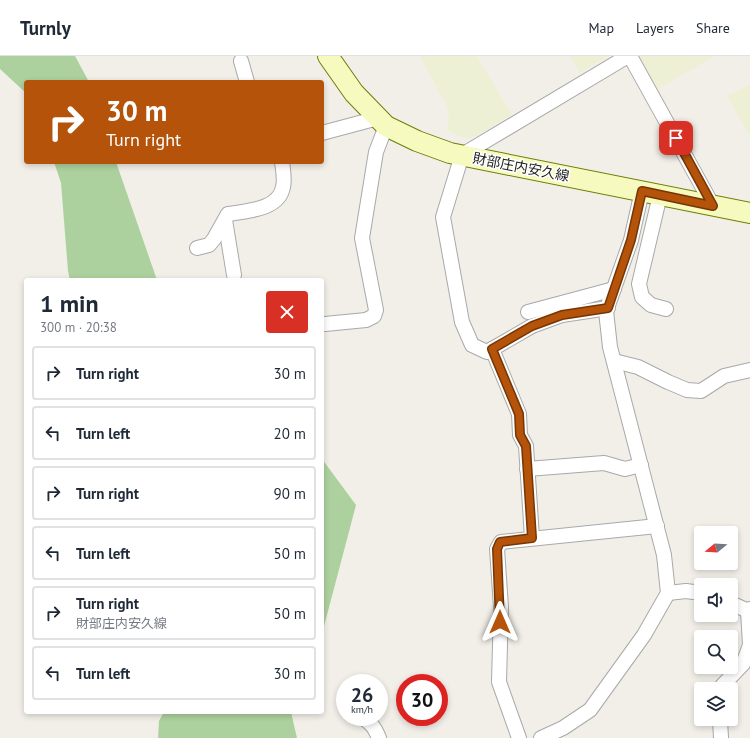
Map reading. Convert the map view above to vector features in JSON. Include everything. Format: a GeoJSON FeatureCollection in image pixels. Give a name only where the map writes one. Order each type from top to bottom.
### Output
{"type":"FeatureCollection","features":[{"type":"Feature","properties":{"kind":"main road","name":"財部庄内安久線"},"geometry":{"type":"LineString","coordinates":[[328,56],[354,93],[382,122],[417,141],[450,153],[750,213]]}},
{"type":"Feature","properties":{"kind":"street"},"geometry":{"type":"LineString","coordinates":[[608,308],[562,315],[532,326],[487,352],[472,344],[462,322],[443,217],[462,155],[629,56],[713,206]]}},
{"type":"Feature","properties":{"kind":"street"},"geometry":{"type":"LineString","coordinates":[[241,60],[246,80]]}},
{"type":"Feature","properties":{"kind":"street"},"geometry":{"type":"LineString","coordinates":[[324,133],[382,122],[362,238],[376,310],[374,316],[366,320],[325,324]]}},
{"type":"Feature","properties":{"kind":"street"},"geometry":{"type":"LineString","coordinates":[[197,248],[208,245],[214,239],[228,214],[263,208],[276,200],[283,188],[282,164]]}},
{"type":"Feature","properties":{"kind":"street"},"geometry":{"type":"LineString","coordinates":[[541,738],[563,728],[590,710],[644,635],[668,593],[664,555],[610,347],[606,311],[631,240],[651,193]]}},
{"type":"Feature","properties":{"kind":"street"},"geometry":{"type":"LineString","coordinates":[[651,193],[639,284],[642,297],[651,305],[666,309]]}},
{"type":"Feature","properties":{"kind":"street"},"geometry":{"type":"LineString","coordinates":[[225,220],[234,274]]}},
{"type":"Feature","properties":{"kind":"street"},"geometry":{"type":"LineString","coordinates":[[528,312],[614,289]]}},
{"type":"Feature","properties":{"kind":"street"},"geometry":{"type":"LineString","coordinates":[[492,349],[519,414],[520,435],[526,446],[532,538]]}},
{"type":"Feature","properties":{"kind":"street"},"geometry":{"type":"LineString","coordinates":[[614,361],[638,366],[687,390],[701,391],[724,376],[750,370]]}},
{"type":"Feature","properties":{"kind":"street"},"geometry":{"type":"LineString","coordinates":[[527,469],[604,463],[625,469],[641,465]]}},
{"type":"Feature","properties":{"kind":"street"},"geometry":{"type":"LineString","coordinates":[[519,738],[499,682],[501,607],[497,549],[500,542],[657,526]]}},
{"type":"Feature","properties":{"kind":"street"},"geometry":{"type":"LineString","coordinates":[[668,593],[686,591],[694,592]]}},
{"type":"Feature","properties":{"kind":"street"},"geometry":{"type":"LineString","coordinates":[[725,682],[743,664],[750,645],[749,610],[738,606]]}},
{"type":"Feature","properties":{"kind":"street"},"geometry":{"type":"LineString","coordinates":[[372,726],[376,730],[379,738]]}},
{"type":"Feature","properties":{"kind":"street"},"geometry":{"type":"LineString","coordinates":[[720,726],[721,738]]}},
{"type":"Feature","properties":{"kind":"green space"},"geometry":{"type":"Polygon","coordinates":[[[0,56],[75,56],[88,80],[24,80],[24,91],[0,69],[0,56]]]}},
{"type":"Feature","properties":{"kind":"green space"},"geometry":{"type":"Polygon","coordinates":[[[420,56],[477,56],[512,114],[477,136],[465,138],[447,131],[449,111],[420,56]]]}},
{"type":"Feature","properties":{"kind":"green space"},"geometry":{"type":"Polygon","coordinates":[[[570,56],[608,56],[580,73],[570,56]]]}},
{"type":"Feature","properties":{"kind":"green space"},"geometry":{"type":"Polygon","coordinates":[[[636,56],[715,56],[656,90],[636,56]]]}},
{"type":"Feature","properties":{"kind":"green space"},"geometry":{"type":"Polygon","coordinates":[[[750,84],[750,136],[727,96],[750,84]]]}},
{"type":"Feature","properties":{"kind":"green space"},"geometry":{"type":"Polygon","coordinates":[[[55,164],[117,164],[156,278],[70,278],[61,183],[55,164]]]}},
{"type":"Feature","properties":{"kind":"green space"},"geometry":{"type":"Polygon","coordinates":[[[324,462],[356,505],[324,626],[324,462]]]}},
{"type":"Feature","properties":{"kind":"green space"},"geometry":{"type":"Polygon","coordinates":[[[163,714],[291,714],[297,738],[158,738],[159,721],[163,714]]]}},
{"type":"Feature","properties":{"kind":"route"},"geometry":{"type":"LineString","coordinates":[[500,622],[501,607],[497,549],[500,542],[532,538],[526,446],[520,435],[519,414],[492,349],[532,326],[562,315],[608,308],[631,240],[642,191],[713,206],[676,138]]}}]}
